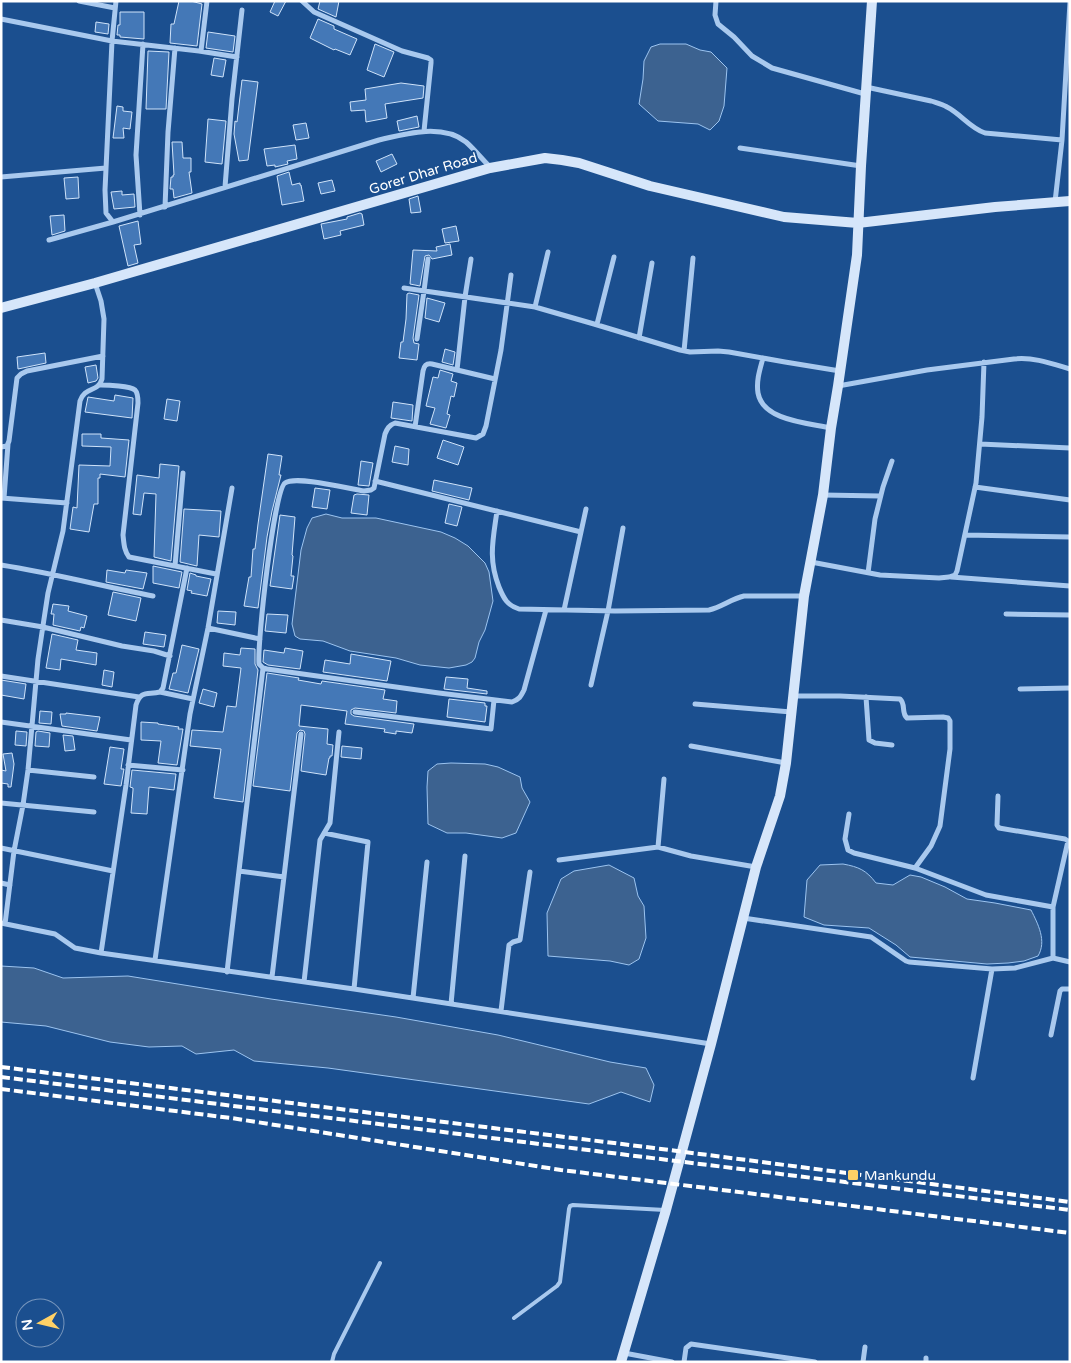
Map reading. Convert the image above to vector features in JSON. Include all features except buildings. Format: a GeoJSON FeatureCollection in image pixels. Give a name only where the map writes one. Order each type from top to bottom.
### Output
{"type":"FeatureCollection","features":[{"type":"Feature","properties":{"kind":"street"},"geometry":{"type":"LineString","coordinates":[[79,1],[115,8]]}},
{"type":"Feature","properties":{"kind":"street"},"geometry":{"type":"LineString","coordinates":[[113,222],[106,213],[105,190],[112,41],[116,1]]}},
{"type":"Feature","properties":{"kind":"street"},"geometry":{"type":"LineString","coordinates":[[201,51],[207,1]]}},
{"type":"Feature","properties":{"kind":"street"},"geometry":{"type":"LineString","coordinates":[[302,1],[314,12],[402,51],[431,60],[424,131]]}},
{"type":"Feature","properties":{"kind":"street"},"geometry":{"type":"LineString","coordinates":[[716,1],[715,15],[718,24],[752,56],[772,68],[866,91],[931,101],[948,108],[985,134],[1062,140]]}},
{"type":"Feature","properties":{"kind":"street"},"geometry":{"type":"LineString","coordinates":[[672,1362],[622,1357],[666,1210],[756,867],[780,796],[786,764],[804,596],[822,495],[857,255],[872,1]]}},
{"type":"Feature","properties":{"kind":"street"},"geometry":{"type":"LineString","coordinates":[[1055,202],[1062,140],[1070,2]]}},
{"type":"Feature","properties":{"kind":"street"},"geometry":{"type":"LineString","coordinates":[[225,187],[242,10]]}},
{"type":"Feature","properties":{"kind":"street"},"geometry":{"type":"LineString","coordinates":[[1,18],[112,41],[237,57]]}},
{"type":"Feature","properties":{"kind":"street"},"geometry":{"type":"LineString","coordinates":[[140,215],[136,155],[143,44]]}},
{"type":"Feature","properties":{"kind":"street"},"geometry":{"type":"LineString","coordinates":[[166,207],[168,132],[175,48]]}},
{"type":"Feature","properties":{"kind":"street"},"geometry":{"type":"LineString","coordinates":[[49,240],[140,215],[379,140],[416,131],[451,134],[459,138],[466,142],[490,168]]}},
{"type":"Feature","properties":{"kind":"street"},"geometry":{"type":"LineString","coordinates":[[740,148],[861,166]]}},
{"type":"Feature","properties":{"kind":"street","name":"Gorer Dhar Road"},"geometry":{"type":"LineString","coordinates":[[1,308],[95,283],[490,168],[545,158],[579,163],[650,186],[784,217],[858,222],[1070,201]]}},
{"type":"Feature","properties":{"kind":"street"},"geometry":{"type":"LineString","coordinates":[[1,177],[106,168]]}},
{"type":"Feature","properties":{"kind":"street"},"geometry":{"type":"LineString","coordinates":[[535,307],[548,252]]}},
{"type":"Feature","properties":{"kind":"street"},"geometry":{"type":"LineString","coordinates":[[597,324],[614,256]]}},
{"type":"Feature","properties":{"kind":"street"},"geometry":{"type":"LineString","coordinates":[[684,351],[693,258]]}},
{"type":"Feature","properties":{"kind":"street"},"geometry":{"type":"LineString","coordinates":[[417,339],[428,259]]}},
{"type":"Feature","properties":{"kind":"street"},"geometry":{"type":"LineString","coordinates":[[457,370],[471,259]]}},
{"type":"Feature","properties":{"kind":"street"},"geometry":{"type":"LineString","coordinates":[[639,338],[652,263]]}},
{"type":"Feature","properties":{"kind":"street"},"geometry":{"type":"LineString","coordinates":[[511,275],[495,379],[486,426],[481,437],[472,438],[395,423],[388,427],[385,434],[374,488],[369,492],[306,480],[287,481],[283,485],[276,512],[260,638],[259,664],[263,668],[512,702],[521,697],[524,690],[546,610]]}},
{"type":"Feature","properties":{"kind":"street"},"geometry":{"type":"LineString","coordinates":[[95,283],[101,300],[104,319],[102,379],[101,384],[97,388],[86,391],[80,401],[63,531],[43,627],[28,770],[3,924],[55,934],[75,948],[101,953],[227,972],[354,988],[711,1044]]}},
{"type":"Feature","properties":{"kind":"street"},"geometry":{"type":"LineString","coordinates":[[404,288],[535,307],[684,351],[718,351],[840,370]]}},
{"type":"Feature","properties":{"kind":"street"},"geometry":{"type":"LineString","coordinates":[[67,504],[3,498],[17,378],[27,372],[103,356]]}},
{"type":"Feature","properties":{"kind":"street"},"geometry":{"type":"LineString","coordinates":[[763,358],[758,377],[758,394],[767,409],[775,415],[784,418],[831,428]]}},
{"type":"Feature","properties":{"kind":"street"},"geometry":{"type":"LineString","coordinates":[[838,386],[927,370],[1027,358],[1070,369]]}},
{"type":"Feature","properties":{"kind":"street"},"geometry":{"type":"LineString","coordinates":[[950,577],[957,571],[975,487],[980,444],[984,362]]}},
{"type":"Feature","properties":{"kind":"street"},"geometry":{"type":"LineString","coordinates":[[415,427],[424,366],[430,364],[495,379]]}},
{"type":"Feature","properties":{"kind":"street"},"geometry":{"type":"LineString","coordinates":[[101,384],[130,388],[135,390],[138,395],[124,535],[125,551],[129,557],[216,574]]}},
{"type":"Feature","properties":{"kind":"street"},"geometry":{"type":"LineString","coordinates":[[1,448],[7,446],[8,443]]}},
{"type":"Feature","properties":{"kind":"street"},"geometry":{"type":"LineString","coordinates":[[980,444],[1070,448]]}},
{"type":"Feature","properties":{"kind":"street"},"geometry":{"type":"LineString","coordinates":[[868,573],[874,519],[892,461]]}},
{"type":"Feature","properties":{"kind":"street"},"geometry":{"type":"LineString","coordinates":[[175,566],[183,473]]}},
{"type":"Feature","properties":{"kind":"street"},"geometry":{"type":"LineString","coordinates":[[375,481],[581,532]]}},
{"type":"Feature","properties":{"kind":"street"},"geometry":{"type":"LineString","coordinates":[[975,487],[1070,500]]}},
{"type":"Feature","properties":{"kind":"street"},"geometry":{"type":"LineString","coordinates":[[155,960],[193,699],[208,628],[232,488]]}},
{"type":"Feature","properties":{"kind":"street"},"geometry":{"type":"LineString","coordinates":[[822,495],[880,496]]}},
{"type":"Feature","properties":{"kind":"street"},"geometry":{"type":"LineString","coordinates":[[564,610],[586,509]]}},
{"type":"Feature","properties":{"kind":"street"},"geometry":{"type":"LineString","coordinates":[[497,511],[492,560],[493,572],[504,598],[511,606],[519,609],[608,611],[709,610],[744,596],[804,596]]}},
{"type":"Feature","properties":{"kind":"street"},"geometry":{"type":"LineString","coordinates":[[591,685],[608,611],[623,528]]}},
{"type":"Feature","properties":{"kind":"street"},"geometry":{"type":"LineString","coordinates":[[965,535],[1070,537]]}},
{"type":"Feature","properties":{"kind":"street"},"geometry":{"type":"LineString","coordinates":[[811,562],[868,573],[1070,586]]}},
{"type":"Feature","properties":{"kind":"street"},"geometry":{"type":"LineString","coordinates":[[1,565],[53,574],[153,596]]}},
{"type":"Feature","properties":{"kind":"street"},"geometry":{"type":"LineString","coordinates":[[160,692],[163,688],[170,656],[187,568]]}},
{"type":"Feature","properties":{"kind":"street"},"geometry":{"type":"LineString","coordinates":[[1006,614],[1070,615]]}},
{"type":"Feature","properties":{"kind":"street"},"geometry":{"type":"LineString","coordinates":[[1,620],[43,627],[122,646],[154,650],[170,656]]}},
{"type":"Feature","properties":{"kind":"street"},"geometry":{"type":"LineString","coordinates":[[208,628],[260,638]]}},
{"type":"Feature","properties":{"kind":"street"},"geometry":{"type":"LineString","coordinates":[[227,972],[263,668]]}},
{"type":"Feature","properties":{"kind":"street"},"geometry":{"type":"LineString","coordinates":[[1,676],[139,697],[146,693],[160,692],[193,699]]}},
{"type":"Feature","properties":{"kind":"street"},"geometry":{"type":"LineString","coordinates":[[1020,689],[1070,688]]}},
{"type":"Feature","properties":{"kind":"street"},"geometry":{"type":"LineString","coordinates":[[793,696],[840,696],[900,700],[902,701],[904,714],[907,718],[948,718],[951,727],[949,757],[940,826],[931,846],[915,868]]}},
{"type":"Feature","properties":{"kind":"street"},"geometry":{"type":"LineString","coordinates":[[101,953],[136,705],[139,697]]}},
{"type":"Feature","properties":{"kind":"street"},"geometry":{"type":"LineString","coordinates":[[866,697],[869,740],[874,743],[892,745]]}},
{"type":"Feature","properties":{"kind":"street"},"geometry":{"type":"LineString","coordinates":[[354,712],[491,729],[494,700]]}},
{"type":"Feature","properties":{"kind":"street"},"geometry":{"type":"LineString","coordinates":[[695,704],[792,712]]}},
{"type":"Feature","properties":{"kind":"street"},"geometry":{"type":"LineString","coordinates":[[1,722],[131,740]]}},
{"type":"Feature","properties":{"kind":"street"},"geometry":{"type":"LineString","coordinates":[[304,982],[320,840],[330,823],[339,732]]}},
{"type":"Feature","properties":{"kind":"street"},"geometry":{"type":"LineString","coordinates":[[272,977],[301,734]]}},
{"type":"Feature","properties":{"kind":"street"},"geometry":{"type":"LineString","coordinates":[[691,746],[786,764]]}},
{"type":"Feature","properties":{"kind":"street"},"geometry":{"type":"LineString","coordinates":[[128,764],[182,770]]}},
{"type":"Feature","properties":{"kind":"street"},"geometry":{"type":"LineString","coordinates":[[28,770],[94,777]]}},
{"type":"Feature","properties":{"kind":"street"},"geometry":{"type":"LineString","coordinates":[[658,847],[664,779]]}},
{"type":"Feature","properties":{"kind":"street"},"geometry":{"type":"LineString","coordinates":[[998,796],[997,825],[999,828],[1068,841],[1053,907],[1053,958]]}},
{"type":"Feature","properties":{"kind":"street"},"geometry":{"type":"LineString","coordinates":[[1,803],[94,812]]}},
{"type":"Feature","properties":{"kind":"street"},"geometry":{"type":"LineString","coordinates":[[849,814],[845,839],[848,850],[854,853],[915,868],[986,894],[1053,907]]}},
{"type":"Feature","properties":{"kind":"street"},"geometry":{"type":"LineString","coordinates":[[324,833],[368,842],[354,988]]}},
{"type":"Feature","properties":{"kind":"street"},"geometry":{"type":"LineString","coordinates":[[558,860],[658,847],[691,856],[756,867]]}},
{"type":"Feature","properties":{"kind":"street"},"geometry":{"type":"LineString","coordinates":[[1,848],[113,871]]}},
{"type":"Feature","properties":{"kind":"street"},"geometry":{"type":"LineString","coordinates":[[451,1004],[465,856]]}},
{"type":"Feature","properties":{"kind":"street"},"geometry":{"type":"LineString","coordinates":[[413,998],[427,862]]}},
{"type":"Feature","properties":{"kind":"street"},"geometry":{"type":"LineString","coordinates":[[239,871],[284,877]]}},
{"type":"Feature","properties":{"kind":"street"},"geometry":{"type":"LineString","coordinates":[[501,1012],[509,945],[520,940],[530,872]]}},
{"type":"Feature","properties":{"kind":"street"},"geometry":{"type":"LineString","coordinates":[[1,883],[10,884]]}},
{"type":"Feature","properties":{"kind":"street"},"geometry":{"type":"LineString","coordinates":[[743,918],[871,937],[909,962],[992,969],[1015,968],[1053,958],[1070,962]]}},
{"type":"Feature","properties":{"kind":"street"},"geometry":{"type":"LineString","coordinates":[[973,1078],[992,969]]}},
{"type":"Feature","properties":{"kind":"street"},"geometry":{"type":"LineString","coordinates":[[1051,1035],[1060,992],[1062,989],[1070,989]]}},
{"type":"Feature","properties":{"kind":"street"},"geometry":{"type":"LineString","coordinates":[[684,1362],[686,1348],[691,1344],[695,1344],[814,1362]]}},
{"type":"Feature","properties":{"kind":"street"},"geometry":{"type":"LineString","coordinates":[[863,1362],[865,1347]]}},
{"type":"Feature","properties":{"kind":"lane"},"geometry":{"type":"LineString","coordinates":[[514,1318],[560,1282],[570,1206],[666,1210]]}},
{"type":"Feature","properties":{"kind":"lane"},"geometry":{"type":"LineString","coordinates":[[332,1362],[334,1354],[380,1263]]}},
{"type":"Feature","properties":{"kind":"water"},"geometry":{"type":"Polygon","coordinates":[[[660,44],[686,44],[711,52],[727,68],[724,106],[719,121],[710,130],[698,124],[658,121],[639,104],[644,61],[651,47],[660,44]]]}},
{"type":"Feature","properties":{"kind":"water"},"geometry":{"type":"Polygon","coordinates":[[[326,514],[342,518],[376,518],[441,532],[468,546],[485,563],[489,572],[493,601],[485,630],[472,662],[449,668],[420,665],[396,658],[350,651],[323,641],[300,639],[295,636],[292,624],[301,550],[312,518],[326,514]]]}},
{"type":"Feature","properties":{"kind":"water"},"geometry":{"type":"Polygon","coordinates":[[[437,764],[485,764],[498,767],[520,777],[522,788],[530,802],[516,833],[502,838],[466,833],[447,833],[428,824],[428,771],[437,764]]]}},
{"type":"Feature","properties":{"kind":"water"},"geometry":{"type":"Polygon","coordinates":[[[843,864],[862,870],[876,883],[893,885],[910,875],[921,877],[945,887],[967,899],[1031,910],[1042,939],[1041,950],[1038,956],[1024,961],[1008,963],[987,964],[910,957],[896,945],[869,928],[824,925],[804,917],[807,880],[820,865],[843,864]]]}},
{"type":"Feature","properties":{"kind":"water"},"geometry":{"type":"Polygon","coordinates":[[[609,865],[634,878],[638,896],[644,906],[646,938],[639,959],[629,965],[610,961],[548,956],[547,913],[561,879],[574,871],[609,865]]]}},
{"type":"Feature","properties":{"kind":"water"},"geometry":{"type":"Polygon","coordinates":[[[1,966],[34,968],[63,978],[128,976],[396,1017],[498,1035],[610,1062],[646,1068],[654,1085],[650,1102],[621,1092],[589,1104],[328,1068],[254,1061],[234,1050],[196,1054],[182,1046],[149,1047],[110,1042],[46,1026],[1,1022],[1,966]]]}},
{"type":"Feature","properties":{"kind":"railway"},"geometry":{"type":"LineString","coordinates":[[1,1067],[1070,1202]]}},
{"type":"Feature","properties":{"kind":"railway"},"geometry":{"type":"LineString","coordinates":[[1,1077],[1070,1210]]}},
{"type":"Feature","properties":{"kind":"railway"},"geometry":{"type":"LineString","coordinates":[[1,1089],[231,1118],[561,1170],[1070,1233]]}},
{"type":"Feature","properties":{"kind":"place","name":"Mankundu"},"geometry":{"type":"Point","coordinates":[853,1175]}}]}
